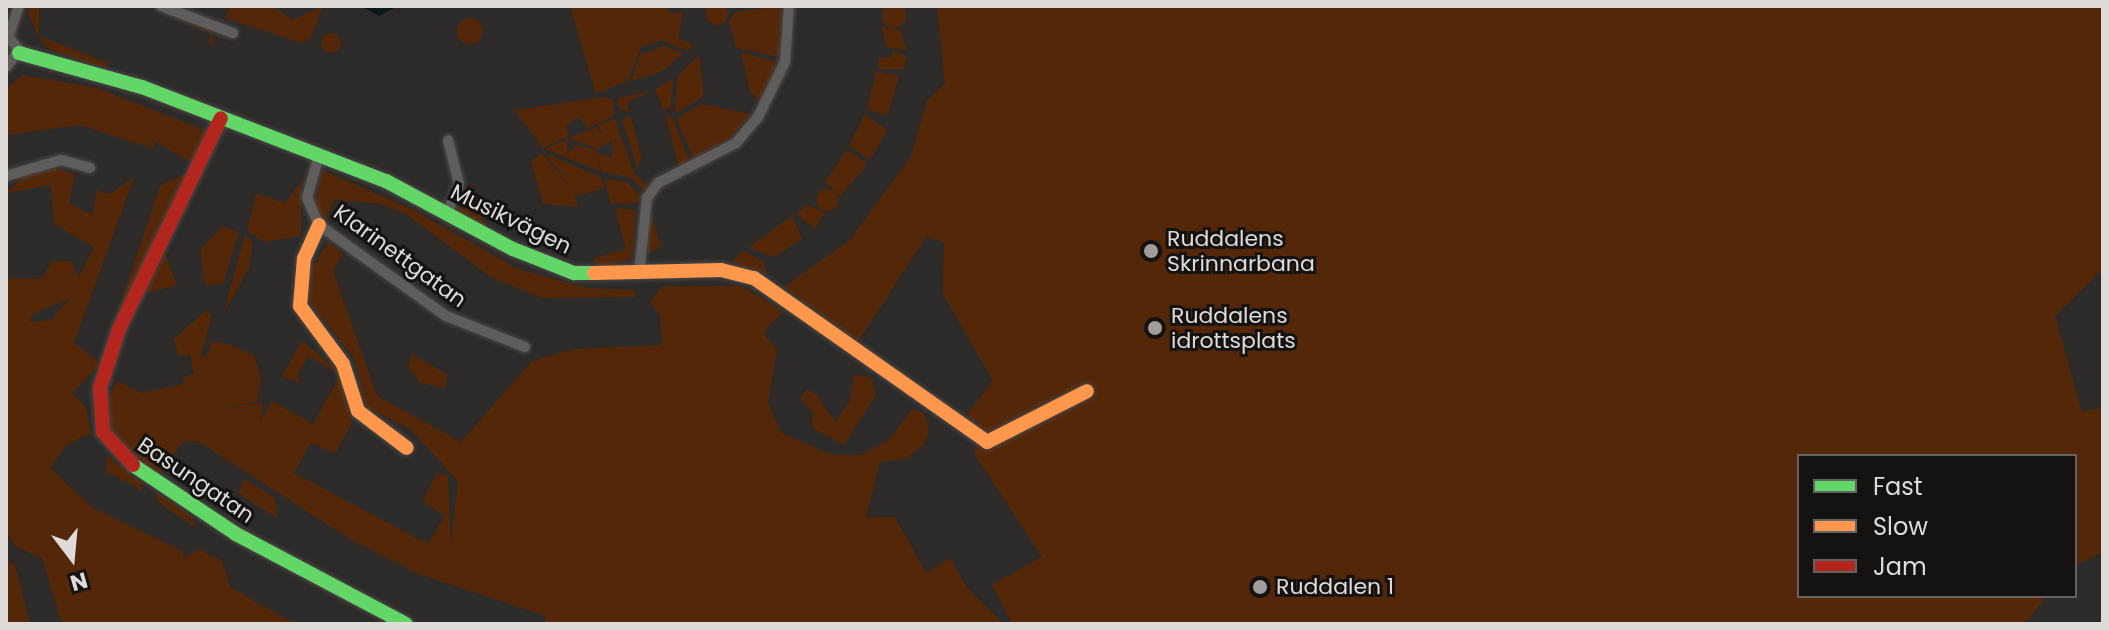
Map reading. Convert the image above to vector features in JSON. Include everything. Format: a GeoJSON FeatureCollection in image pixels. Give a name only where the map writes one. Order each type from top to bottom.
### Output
{"type":"FeatureCollection","features":[{"type":"Feature","properties":{"kind":"street"},"geometry":{"type":"LineString","coordinates":[[6,67],[19,53],[8,34],[19,6]]}},
{"type":"Feature","properties":{"kind":"street"},"geometry":{"type":"LineString","coordinates":[[161,6],[233,33]]}},
{"type":"Feature","properties":{"kind":"street"},"geometry":{"type":"LineString","coordinates":[[639,274],[647,198],[753,125],[781,74],[789,6]]}},
{"type":"Feature","properties":{"kind":"street","name":"Musikvägen"},"geometry":{"type":"LineString","coordinates":[[19,53],[221,118],[319,155],[574,273],[721,270],[754,278],[987,442],[1087,391]]}},
{"type":"Feature","properties":{"kind":"street","name":"Basungatan"},"geometry":{"type":"LineString","coordinates":[[221,118],[119,329],[100,388],[103,432],[139,471],[236,534],[406,624]]}},
{"type":"Feature","properties":{"kind":"street"},"geometry":{"type":"LineString","coordinates":[[447,214],[459,184],[448,140]]}},
{"type":"Feature","properties":{"kind":"street","name":"Klarinettgatan"},"geometry":{"type":"LineString","coordinates":[[319,155],[307,198],[319,225],[446,316],[525,347]]}},
{"type":"Feature","properties":{"kind":"street"},"geometry":{"type":"LineString","coordinates":[[6,176],[61,160],[90,168]]}},
{"type":"Feature","properties":{"kind":"street"},"geometry":{"type":"LineString","coordinates":[[319,225],[304,258],[300,306],[343,364],[358,411],[407,448]]}},
{"type":"Feature","properties":{"kind":"shaded area"},"geometry":{"type":"Polygon","coordinates":[[[717,3],[725,6],[728,14],[725,22],[717,25],[709,22],[706,14],[709,6],[717,3]]]}},
{"type":"Feature","properties":{"kind":"shaded area"},"geometry":{"type":"Polygon","coordinates":[[[894,4],[903,7],[906,16],[903,25],[894,28],[885,25],[882,16],[885,7],[894,4]]]}},
{"type":"Feature","properties":{"kind":"shaded area"},"geometry":{"type":"Polygon","coordinates":[[[30,6],[39,6],[39,36],[108,63],[106,69],[48,49],[40,39],[28,14],[30,6]]]}},
{"type":"Feature","properties":{"kind":"shaded area"},"geometry":{"type":"Polygon","coordinates":[[[230,6],[272,6],[293,20],[323,6],[311,38],[301,43],[225,18],[230,6]]]}},
{"type":"Feature","properties":{"kind":"shaded area"},"geometry":{"type":"Polygon","coordinates":[[[361,6],[398,6],[379,16],[361,6]]]}},
{"type":"Feature","properties":{"kind":"shaded area"},"geometry":{"type":"Polygon","coordinates":[[[570,6],[666,6],[669,14],[682,11],[679,39],[693,44],[688,51],[661,40],[641,47],[628,80],[596,94],[570,6]]]}},
{"type":"Feature","properties":{"kind":"shaded area"},"geometry":{"type":"Polygon","coordinates":[[[782,6],[779,57],[736,48],[729,21],[736,12],[782,6]]]}},
{"type":"Feature","properties":{"kind":"shaded area"},"geometry":{"type":"Polygon","coordinates":[[[937,6],[2103,6],[2103,269],[2055,316],[2082,412],[2103,407],[2103,552],[2077,565],[2077,454],[1797,454],[1797,598],[2045,598],[2025,624],[1013,624],[992,585],[1042,557],[973,452],[985,431],[967,414],[993,381],[943,294],[944,243],[927,236],[858,341],[784,287],[850,240],[911,156],[927,101],[945,84],[937,6]]]}},
{"type":"Feature","properties":{"kind":"shaded area"},"geometry":{"type":"Polygon","coordinates":[[[150,7],[211,30],[215,45],[208,44],[211,33],[150,7]]]}},
{"type":"Feature","properties":{"kind":"shaded area"},"geometry":{"type":"Polygon","coordinates":[[[470,18],[480,21],[483,31],[480,41],[470,44],[460,41],[457,31],[460,21],[470,18]]]}},
{"type":"Feature","properties":{"kind":"shaded area"},"geometry":{"type":"Polygon","coordinates":[[[882,27],[900,30],[907,50],[886,47],[882,27]]]}},
{"type":"Feature","properties":{"kind":"shaded area"},"geometry":{"type":"Polygon","coordinates":[[[331,33],[338,36],[341,43],[338,50],[331,53],[324,50],[321,43],[324,36],[331,33]]]}},
{"type":"Feature","properties":{"kind":"shaded area"},"geometry":{"type":"Polygon","coordinates":[[[665,46],[683,53],[663,71],[631,81],[640,55],[665,46]]]}},
{"type":"Feature","properties":{"kind":"shaded area"},"geometry":{"type":"Polygon","coordinates":[[[893,50],[907,57],[903,69],[878,69],[879,57],[891,58],[893,50]]]}},
{"type":"Feature","properties":{"kind":"shaded area"},"geometry":{"type":"Polygon","coordinates":[[[741,52],[777,62],[760,103],[750,92],[741,52]]]}},
{"type":"Feature","properties":{"kind":"shaded area"},"geometry":{"type":"Polygon","coordinates":[[[699,55],[704,96],[675,114],[677,77],[699,55]]]}},
{"type":"Feature","properties":{"kind":"shaded area"},"geometry":{"type":"Polygon","coordinates":[[[876,71],[899,76],[887,116],[867,109],[876,71]]]}},
{"type":"Feature","properties":{"kind":"shaded area"},"geometry":{"type":"Polygon","coordinates":[[[23,75],[97,88],[209,132],[193,163],[152,140],[154,149],[80,125],[6,135],[6,88],[23,75]]]}},
{"type":"Feature","properties":{"kind":"shaded area"},"geometry":{"type":"Polygon","coordinates":[[[673,79],[671,107],[664,111],[655,89],[673,79]]]}},
{"type":"Feature","properties":{"kind":"shaded area"},"geometry":{"type":"Polygon","coordinates":[[[652,91],[627,102],[629,112],[619,110],[618,98],[652,91]]]}},
{"type":"Feature","properties":{"kind":"shaded area"},"geometry":{"type":"Polygon","coordinates":[[[604,97],[613,100],[614,116],[587,128],[578,117],[566,126],[569,136],[543,148],[514,110],[604,97]]]}},
{"type":"Feature","properties":{"kind":"shaded area"},"geometry":{"type":"Polygon","coordinates":[[[702,104],[751,114],[730,139],[693,159],[677,118],[702,104]]]}},
{"type":"Feature","properties":{"kind":"shaded area"},"geometry":{"type":"Polygon","coordinates":[[[665,114],[673,118],[690,164],[679,167],[665,114]]]}},
{"type":"Feature","properties":{"kind":"shaded area"},"geometry":{"type":"Polygon","coordinates":[[[865,114],[887,130],[870,160],[849,146],[865,114]]]}},
{"type":"Feature","properties":{"kind":"shaded area"},"geometry":{"type":"Polygon","coordinates":[[[630,115],[641,155],[638,170],[622,120],[630,115]]]}},
{"type":"Feature","properties":{"kind":"shaded area"},"geometry":{"type":"Polygon","coordinates":[[[615,119],[634,173],[648,186],[644,191],[632,178],[602,172],[596,152],[612,158],[612,140],[597,149],[569,138],[596,127],[603,135],[598,125],[615,119]]]}},
{"type":"Feature","properties":{"kind":"shaded area"},"geometry":{"type":"Polygon","coordinates":[[[568,139],[567,155],[575,145],[596,150],[600,171],[545,149],[568,139]]]}},
{"type":"Feature","properties":{"kind":"shaded area"},"geometry":{"type":"Polygon","coordinates":[[[847,150],[868,164],[840,196],[825,182],[847,150]]]}},
{"type":"Feature","properties":{"kind":"shaded area"},"geometry":{"type":"Polygon","coordinates":[[[542,153],[574,192],[578,207],[543,204],[531,161],[542,153]]]}},
{"type":"Feature","properties":{"kind":"shaded area"},"geometry":{"type":"Polygon","coordinates":[[[545,153],[600,177],[604,188],[577,196],[545,153]]]}},
{"type":"Feature","properties":{"kind":"shaded area"},"geometry":{"type":"Polygon","coordinates":[[[53,166],[75,174],[69,203],[92,215],[97,190],[110,194],[134,177],[74,343],[101,363],[72,393],[86,408],[91,433],[66,445],[50,468],[92,507],[184,552],[182,559],[199,549],[222,561],[230,587],[295,624],[62,624],[42,558],[16,547],[6,531],[6,278],[42,279],[52,261],[71,261],[79,277],[94,247],[54,224],[51,185],[6,193],[30,171],[53,166]],[[70,298],[33,314],[29,322],[51,320],[70,298]]]}},
{"type":"Feature","properties":{"kind":"shaded area"},"geometry":{"type":"Polygon","coordinates":[[[194,169],[120,311],[116,317],[160,186],[194,169]]]}},
{"type":"Feature","properties":{"kind":"shaded area"},"geometry":{"type":"Polygon","coordinates":[[[322,170],[412,209],[518,269],[586,288],[635,290],[635,297],[542,298],[491,277],[406,214],[381,204],[334,200],[326,220],[314,208],[322,170]]]}},
{"type":"Feature","properties":{"kind":"shaded area"},"geometry":{"type":"Polygon","coordinates":[[[604,179],[627,182],[641,196],[638,203],[611,204],[604,179]]]}},
{"type":"Feature","properties":{"kind":"shaded area"},"geometry":{"type":"Polygon","coordinates":[[[301,181],[301,236],[264,242],[247,231],[256,194],[285,203],[301,181]]]}},
{"type":"Feature","properties":{"kind":"shaded area"},"geometry":{"type":"Polygon","coordinates":[[[472,184],[485,226],[484,228],[457,213],[472,184]]]}},
{"type":"Feature","properties":{"kind":"shaded area"},"geometry":{"type":"Polygon","coordinates":[[[827,189],[835,192],[838,200],[835,208],[827,211],[819,208],[816,200],[819,192],[827,189]]]}},
{"type":"Feature","properties":{"kind":"shaded area"},"geometry":{"type":"Polygon","coordinates":[[[807,205],[825,212],[815,229],[796,214],[807,205]]]}},
{"type":"Feature","properties":{"kind":"shaded area"},"geometry":{"type":"Polygon","coordinates":[[[615,208],[636,210],[632,258],[598,268],[594,258],[626,249],[615,208]]]}},
{"type":"Feature","properties":{"kind":"shaded area"},"geometry":{"type":"Polygon","coordinates":[[[650,211],[661,247],[648,253],[649,226],[650,211]]]}},
{"type":"Feature","properties":{"kind":"shaded area"},"geometry":{"type":"Polygon","coordinates":[[[792,216],[802,239],[774,257],[748,248],[792,216]]]}},
{"type":"Feature","properties":{"kind":"shaded area"},"geometry":{"type":"Polygon","coordinates":[[[222,226],[239,232],[223,284],[205,285],[200,250],[222,226]]]}},
{"type":"Feature","properties":{"kind":"shaded area"},"geometry":{"type":"Polygon","coordinates":[[[245,235],[253,243],[249,268],[223,314],[245,235]]]}},
{"type":"Feature","properties":{"kind":"shaded area"},"geometry":{"type":"Polygon","coordinates":[[[329,242],[343,254],[333,271],[377,396],[461,442],[532,361],[574,349],[662,345],[660,315],[650,302],[662,286],[741,286],[783,311],[763,333],[777,350],[768,402],[781,433],[832,455],[861,455],[890,439],[911,410],[924,412],[929,432],[923,446],[905,459],[880,462],[866,517],[895,517],[926,573],[950,558],[968,589],[1004,624],[545,624],[546,616],[419,574],[350,539],[198,441],[182,442],[161,475],[132,458],[114,439],[105,403],[117,381],[141,393],[184,384],[183,377],[194,374],[190,354],[178,356],[174,339],[205,311],[212,314],[201,356],[207,357],[212,341],[229,344],[254,356],[261,377],[257,402],[219,407],[263,403],[260,421],[272,401],[313,424],[340,375],[308,356],[297,377],[301,384],[282,376],[302,341],[340,372],[352,423],[335,454],[311,442],[294,473],[428,544],[445,516],[423,501],[437,472],[448,476],[451,544],[458,481],[410,429],[366,407],[354,358],[307,299],[307,274],[329,242]]]}},
{"type":"Feature","properties":{"kind":"shaded area"},"geometry":{"type":"Polygon","coordinates":[[[742,250],[764,262],[767,274],[732,263],[742,250]]]}},
{"type":"Feature","properties":{"kind":"shaded area"},"geometry":{"type":"Polygon","coordinates":[[[165,254],[177,285],[143,294],[165,254]]]}},
{"type":"Feature","properties":{"kind":"shaded area"},"geometry":{"type":"Polygon","coordinates":[[[412,354],[448,375],[444,388],[420,383],[408,367],[412,354]]]}},
{"type":"Feature","properties":{"kind":"shaded area"},"geometry":{"type":"Polygon","coordinates":[[[854,375],[871,377],[876,395],[844,445],[812,428],[813,412],[800,400],[807,389],[816,394],[835,422],[850,401],[854,375]]]}},
{"type":"Feature","properties":{"kind":"shaded area"},"geometry":{"type":"Polygon","coordinates":[[[106,455],[141,482],[143,491],[107,472],[106,455]]]}},
{"type":"Feature","properties":{"kind":"shaded area"},"geometry":{"type":"Polygon","coordinates":[[[245,479],[275,498],[277,518],[238,493],[245,479]]]}},
{"type":"Feature","properties":{"kind":"shaded area"},"geometry":{"type":"Polygon","coordinates":[[[156,492],[192,516],[197,529],[157,501],[156,492]]]}},
{"type":"Feature","properties":{"kind":"shaded area"},"geometry":{"type":"Polygon","coordinates":[[[6,559],[15,565],[30,624],[6,624],[6,559]]]}},
{"type":"Feature","properties":{"kind":"traffic: fast"},"geometry":{"type":"LineString","coordinates":[[19,53],[142,87],[386,181],[513,249],[574,273],[594,273]]}},
{"type":"Feature","properties":{"kind":"traffic: fast"},"geometry":{"type":"LineString","coordinates":[[133,465],[236,534],[406,624]]}},
{"type":"Feature","properties":{"kind":"traffic: slow"},"geometry":{"type":"LineString","coordinates":[[319,225],[304,258],[300,306],[343,364],[358,411],[407,448]]}},
{"type":"Feature","properties":{"kind":"traffic: slow"},"geometry":{"type":"LineString","coordinates":[[594,273],[721,270],[754,278],[987,442],[1087,391]]}},
{"type":"Feature","properties":{"kind":"traffic: jam"},"geometry":{"type":"LineString","coordinates":[[133,465],[103,432],[100,388],[119,329],[221,118]]}},
{"type":"Feature","properties":{"kind":"place","name":"Ruddalens Skrinnarbana"},"geometry":{"type":"Point","coordinates":[1151,251]}},
{"type":"Feature","properties":{"kind":"place","name":"Ruddalens idrottsplats"},"geometry":{"type":"Point","coordinates":[1155,328]}},
{"type":"Feature","properties":{"kind":"place","name":"Ruddalen 1"},"geometry":{"type":"Point","coordinates":[1260,587]}}]}
